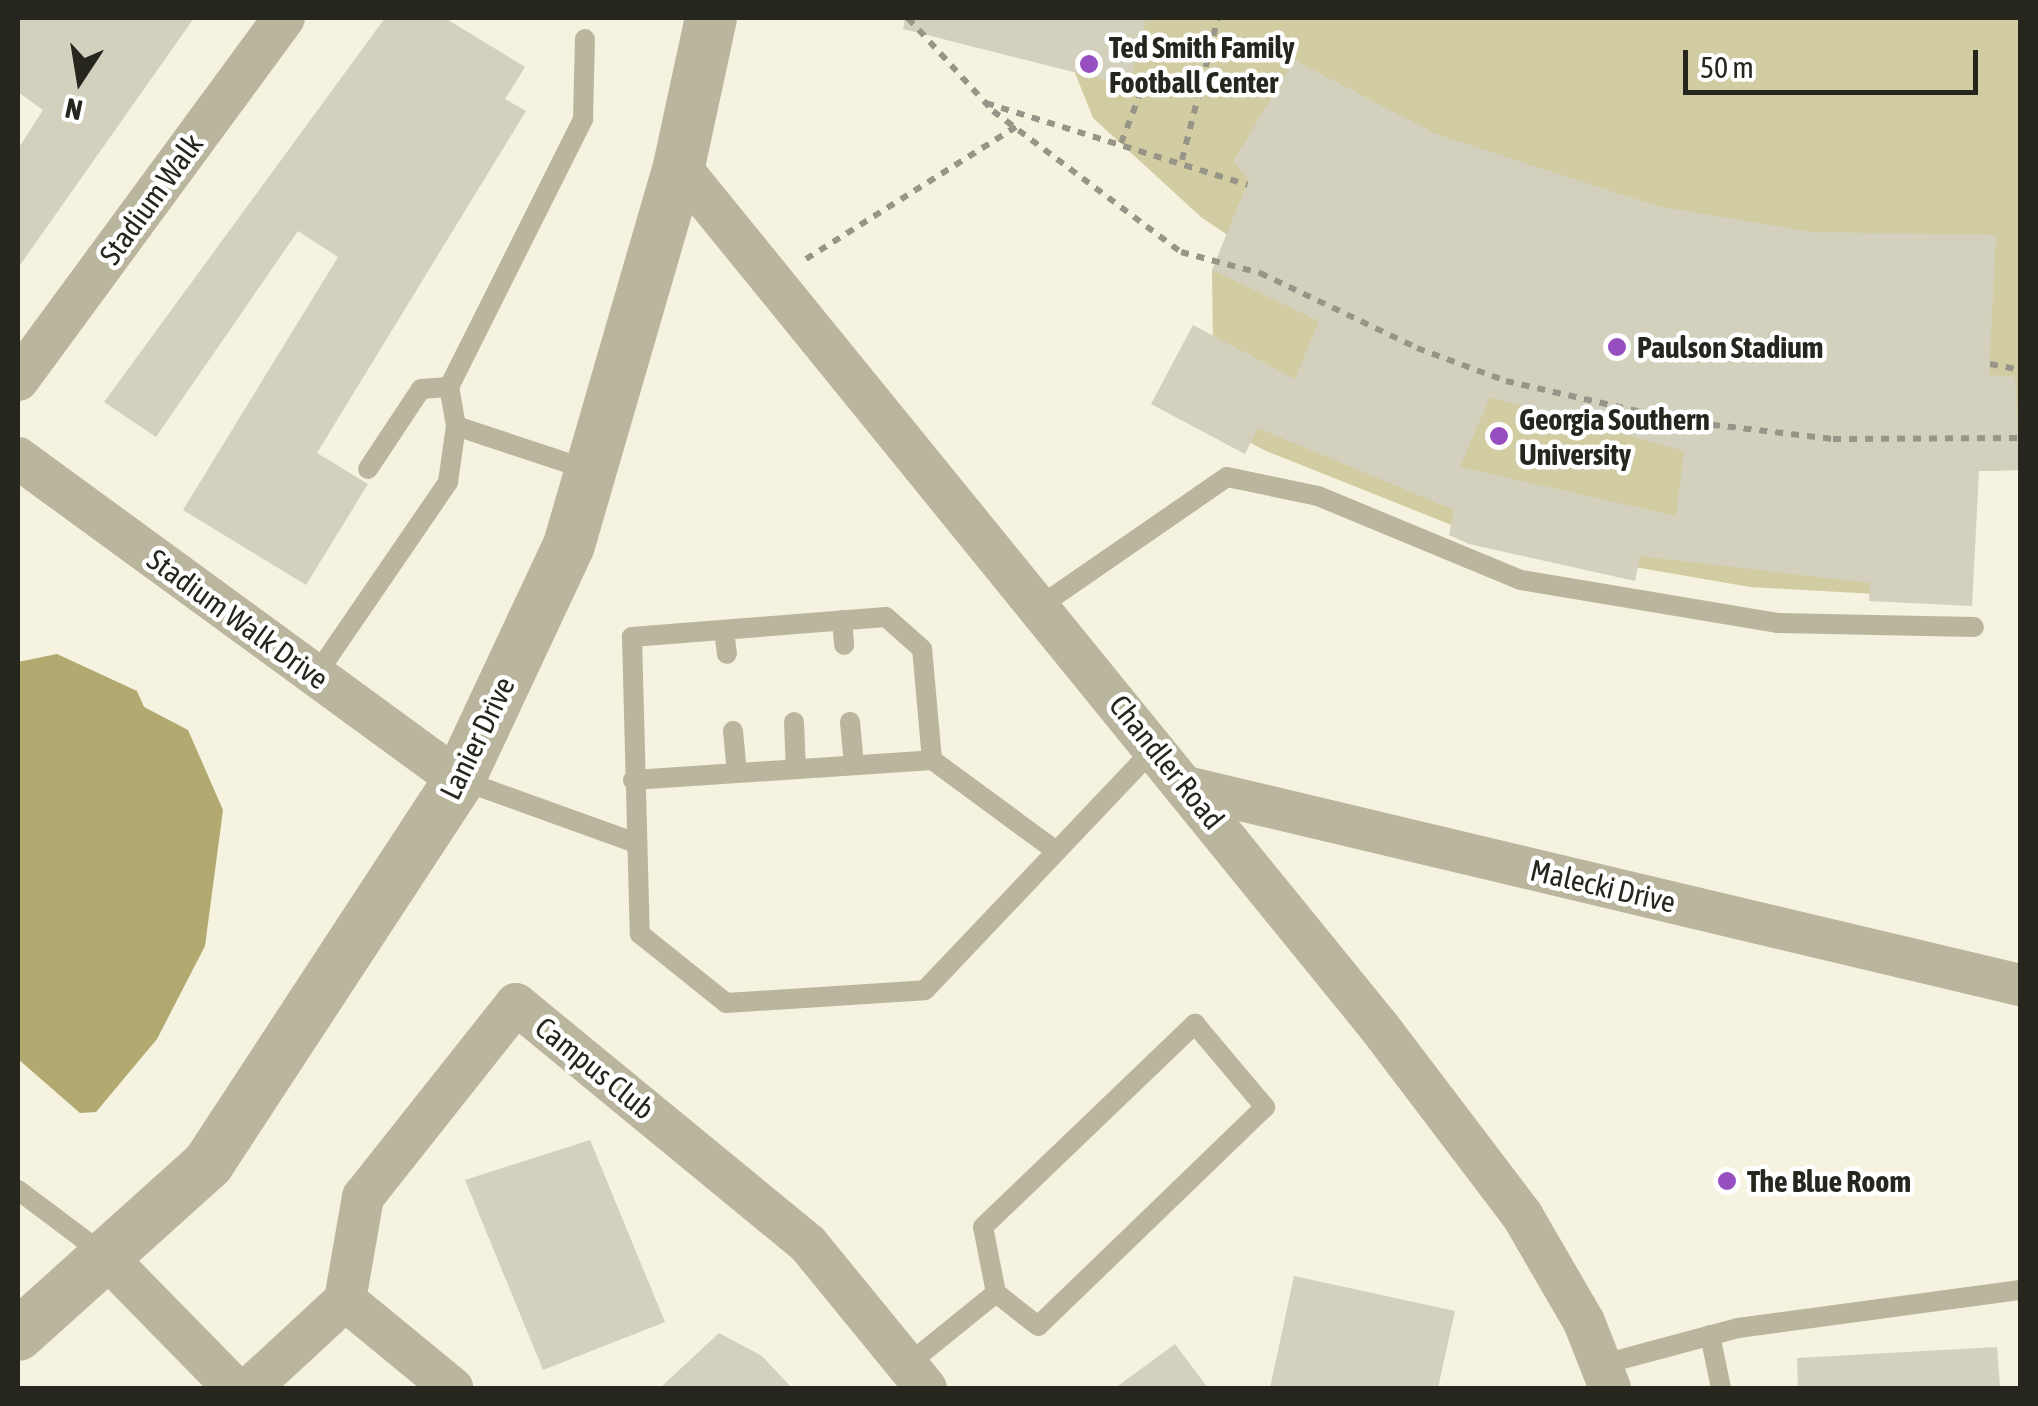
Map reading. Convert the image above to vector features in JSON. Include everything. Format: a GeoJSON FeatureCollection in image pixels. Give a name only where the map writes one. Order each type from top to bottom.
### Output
{"type":"FeatureCollection","features":[{"type":"Feature","properties":{"kind":"street","name":"Stadium Walk"},"geometry":{"type":"LineString","coordinates":[[18,380],[284,18]]}},
{"type":"Feature","properties":{"kind":"street","name":"Lanier Drive"},"geometry":{"type":"LineString","coordinates":[[18,1335],[102,1253],[208,1164],[459,780],[569,545],[679,166],[711,18]]}},
{"type":"Feature","properties":{"kind":"street","name":"Chandler Road"},"geometry":{"type":"LineString","coordinates":[[679,166],[1155,748],[1522,1215],[1605,1377]]}},
{"type":"Feature","properties":{"kind":"street","name":"Stadium Walk Drive"},"geometry":{"type":"LineString","coordinates":[[18,458],[459,780]]}},
{"type":"Feature","properties":{"kind":"street","name":"Malecki Drive"},"geometry":{"type":"LineString","coordinates":[[1186,787],[2020,985]]}},
{"type":"Feature","properties":{"kind":"street","name":"Campus Club"},"geometry":{"type":"LineString","coordinates":[[345,1300],[362,1198],[516,1004],[808,1244],[917,1377]]}},
{"type":"Feature","properties":{"kind":"street"},"geometry":{"type":"LineString","coordinates":[[102,1253],[234,1388]]}},
{"type":"Feature","properties":{"kind":"street"},"geometry":{"type":"LineString","coordinates":[[250,1388],[345,1300],[452,1388]]}},
{"type":"Feature","properties":{"kind":"lane"},"geometry":{"type":"LineString","coordinates":[[316,675],[448,482],[456,426],[449,387],[584,118],[584,39]]}},
{"type":"Feature","properties":{"kind":"lane"},"geometry":{"type":"LineString","coordinates":[[368,469],[420,389],[449,387]]}},
{"type":"Feature","properties":{"kind":"lane"},"geometry":{"type":"LineString","coordinates":[[456,426],[591,470]]}},
{"type":"Feature","properties":{"kind":"lane"},"geometry":{"type":"LineString","coordinates":[[1040,606],[1227,476],[1318,496],[1521,580],[1778,623],[1974,626]]}},
{"type":"Feature","properties":{"kind":"lane"},"geometry":{"type":"LineString","coordinates":[[932,760],[922,649],[886,616],[842,620],[786,635],[724,630],[632,637],[632,842],[640,934],[726,1003],[924,990],[1052,848],[1155,748]]}},
{"type":"Feature","properties":{"kind":"lane"},"geometry":{"type":"LineString","coordinates":[[842,620],[844,645]]}},
{"type":"Feature","properties":{"kind":"lane"},"geometry":{"type":"LineString","coordinates":[[724,630],[727,654]]}},
{"type":"Feature","properties":{"kind":"lane"},"geometry":{"type":"LineString","coordinates":[[794,722],[796,769]]}},
{"type":"Feature","properties":{"kind":"lane"},"geometry":{"type":"LineString","coordinates":[[850,722],[854,765]]}},
{"type":"Feature","properties":{"kind":"lane"},"geometry":{"type":"LineString","coordinates":[[733,731],[737,773]]}},
{"type":"Feature","properties":{"kind":"lane"},"geometry":{"type":"LineString","coordinates":[[632,780],[932,760],[1052,848]]}},
{"type":"Feature","properties":{"kind":"lane"},"geometry":{"type":"LineString","coordinates":[[459,780],[632,842]]}},
{"type":"Feature","properties":{"kind":"lane"},"geometry":{"type":"LineString","coordinates":[[1195,1024],[1265,1107],[1038,1326],[996,1293],[983,1227],[1195,1024]]}},
{"type":"Feature","properties":{"kind":"lane"},"geometry":{"type":"LineString","coordinates":[[18,1190],[102,1253]]}},
{"type":"Feature","properties":{"kind":"lane"},"geometry":{"type":"LineString","coordinates":[[1605,1377],[1710,1335],[2020,1290]]}},
{"type":"Feature","properties":{"kind":"lane"},"geometry":{"type":"LineString","coordinates":[[917,1377],[996,1293]]}},
{"type":"Feature","properties":{"kind":"lane"},"geometry":{"type":"LineString","coordinates":[[1710,1335],[1722,1388]]}},
{"type":"Feature","properties":{"kind":"path"},"geometry":{"type":"LineString","coordinates":[[908,18],[984,103],[1181,252],[1260,273],[1506,381],[1768,433],[2020,438]]}},
{"type":"Feature","properties":{"kind":"path"},"geometry":{"type":"LineString","coordinates":[[1182,160],[1218,18]]}},
{"type":"Feature","properties":{"kind":"path"},"geometry":{"type":"LineString","coordinates":[[1121,143],[1140,94]]}},
{"type":"Feature","properties":{"kind":"path"},"geometry":{"type":"LineString","coordinates":[[984,103],[1182,160],[1246,185]]}},
{"type":"Feature","properties":{"kind":"path"},"geometry":{"type":"LineString","coordinates":[[772,281],[1016,127]]}},
{"type":"Feature","properties":{"kind":"path"},"geometry":{"type":"LineString","coordinates":[[1990,364],[2020,370]]}},
{"type":"Feature","properties":{"kind":"shaded area","name":"Paulson Stadium"},"geometry":{"type":"Polygon","coordinates":[[[1053,18],[2020,18],[2020,470],[1890,473],[1893,595],[1750,587],[1554,553],[1459,528],[1266,451],[1214,424],[1212,270],[1266,261],[1201,217],[1093,118],[1053,18]]]}},
{"type":"Feature","properties":{"kind":"shaded area"},"geometry":{"type":"Polygon","coordinates":[[[57,654],[137,691],[144,707],[188,730],[223,810],[205,946],[157,1039],[96,1112],[80,1113],[18,1059],[18,662],[57,654]]]}},
{"type":"Feature","properties":{"kind":"building"},"geometry":{"type":"Polygon","coordinates":[[[18,18],[194,18],[18,268],[18,149],[43,110],[18,92],[18,18]]]}},
{"type":"Feature","properties":{"kind":"building"},"geometry":{"type":"Polygon","coordinates":[[[385,18],[445,18],[525,67],[505,99],[526,111],[317,453],[368,484],[306,585],[183,510],[338,257],[298,231],[156,437],[104,402],[385,18]]]}},
{"type":"Feature","properties":{"kind":"building","name":"Ted Smith Family Football Center"},"geometry":{"type":"Polygon","coordinates":[[[905,18],[1146,18],[1129,86],[903,29],[905,18]]]}},
{"type":"Feature","properties":{"kind":"building"},"geometry":{"type":"Polygon","coordinates":[[[1294,60],[1436,134],[1657,206],[1811,232],[1996,235],[1989,375],[2015,377],[2020,470],[1979,471],[1972,606],[1869,601],[1870,583],[1640,556],[1635,581],[1469,544],[1449,535],[1454,510],[1258,428],[1245,454],[1151,404],[1193,325],[1295,379],[1319,321],[1212,270],[1249,179],[1233,162],[1294,60]],[[1490,397],[1460,467],[1676,516],[1684,451],[1490,397]]]}},
{"type":"Feature","properties":{"kind":"building"},"geometry":{"type":"Polygon","coordinates":[[[590,1140],[665,1322],[543,1370],[465,1180],[590,1140]]]}},
{"type":"Feature","properties":{"kind":"building"},"geometry":{"type":"Polygon","coordinates":[[[1294,1276],[1455,1311],[1438,1388],[1270,1388],[1294,1276]]]}},
{"type":"Feature","properties":{"kind":"building"},"geometry":{"type":"Polygon","coordinates":[[[719,1333],[762,1356],[792,1388],[660,1388],[719,1333]]]}},
{"type":"Feature","properties":{"kind":"building"},"geometry":{"type":"Polygon","coordinates":[[[1175,1344],[1208,1388],[1115,1388],[1175,1344]]]}},
{"type":"Feature","properties":{"kind":"building"},"geometry":{"type":"Polygon","coordinates":[[[1997,1347],[2000,1388],[1798,1388],[1797,1358],[1997,1347]]]}},
{"type":"Feature","properties":{"kind":"place","name":"Ted Smith Family Football Center"},"geometry":{"type":"Point","coordinates":[1089,64]}},
{"type":"Feature","properties":{"kind":"place","name":"Paulson Stadium"},"geometry":{"type":"Point","coordinates":[1617,347]}},
{"type":"Feature","properties":{"kind":"place","name":"Georgia Southern University"},"geometry":{"type":"Point","coordinates":[1499,436]}},
{"type":"Feature","properties":{"kind":"place","name":"The Blue Room"},"geometry":{"type":"Point","coordinates":[1727,1181]}}]}
